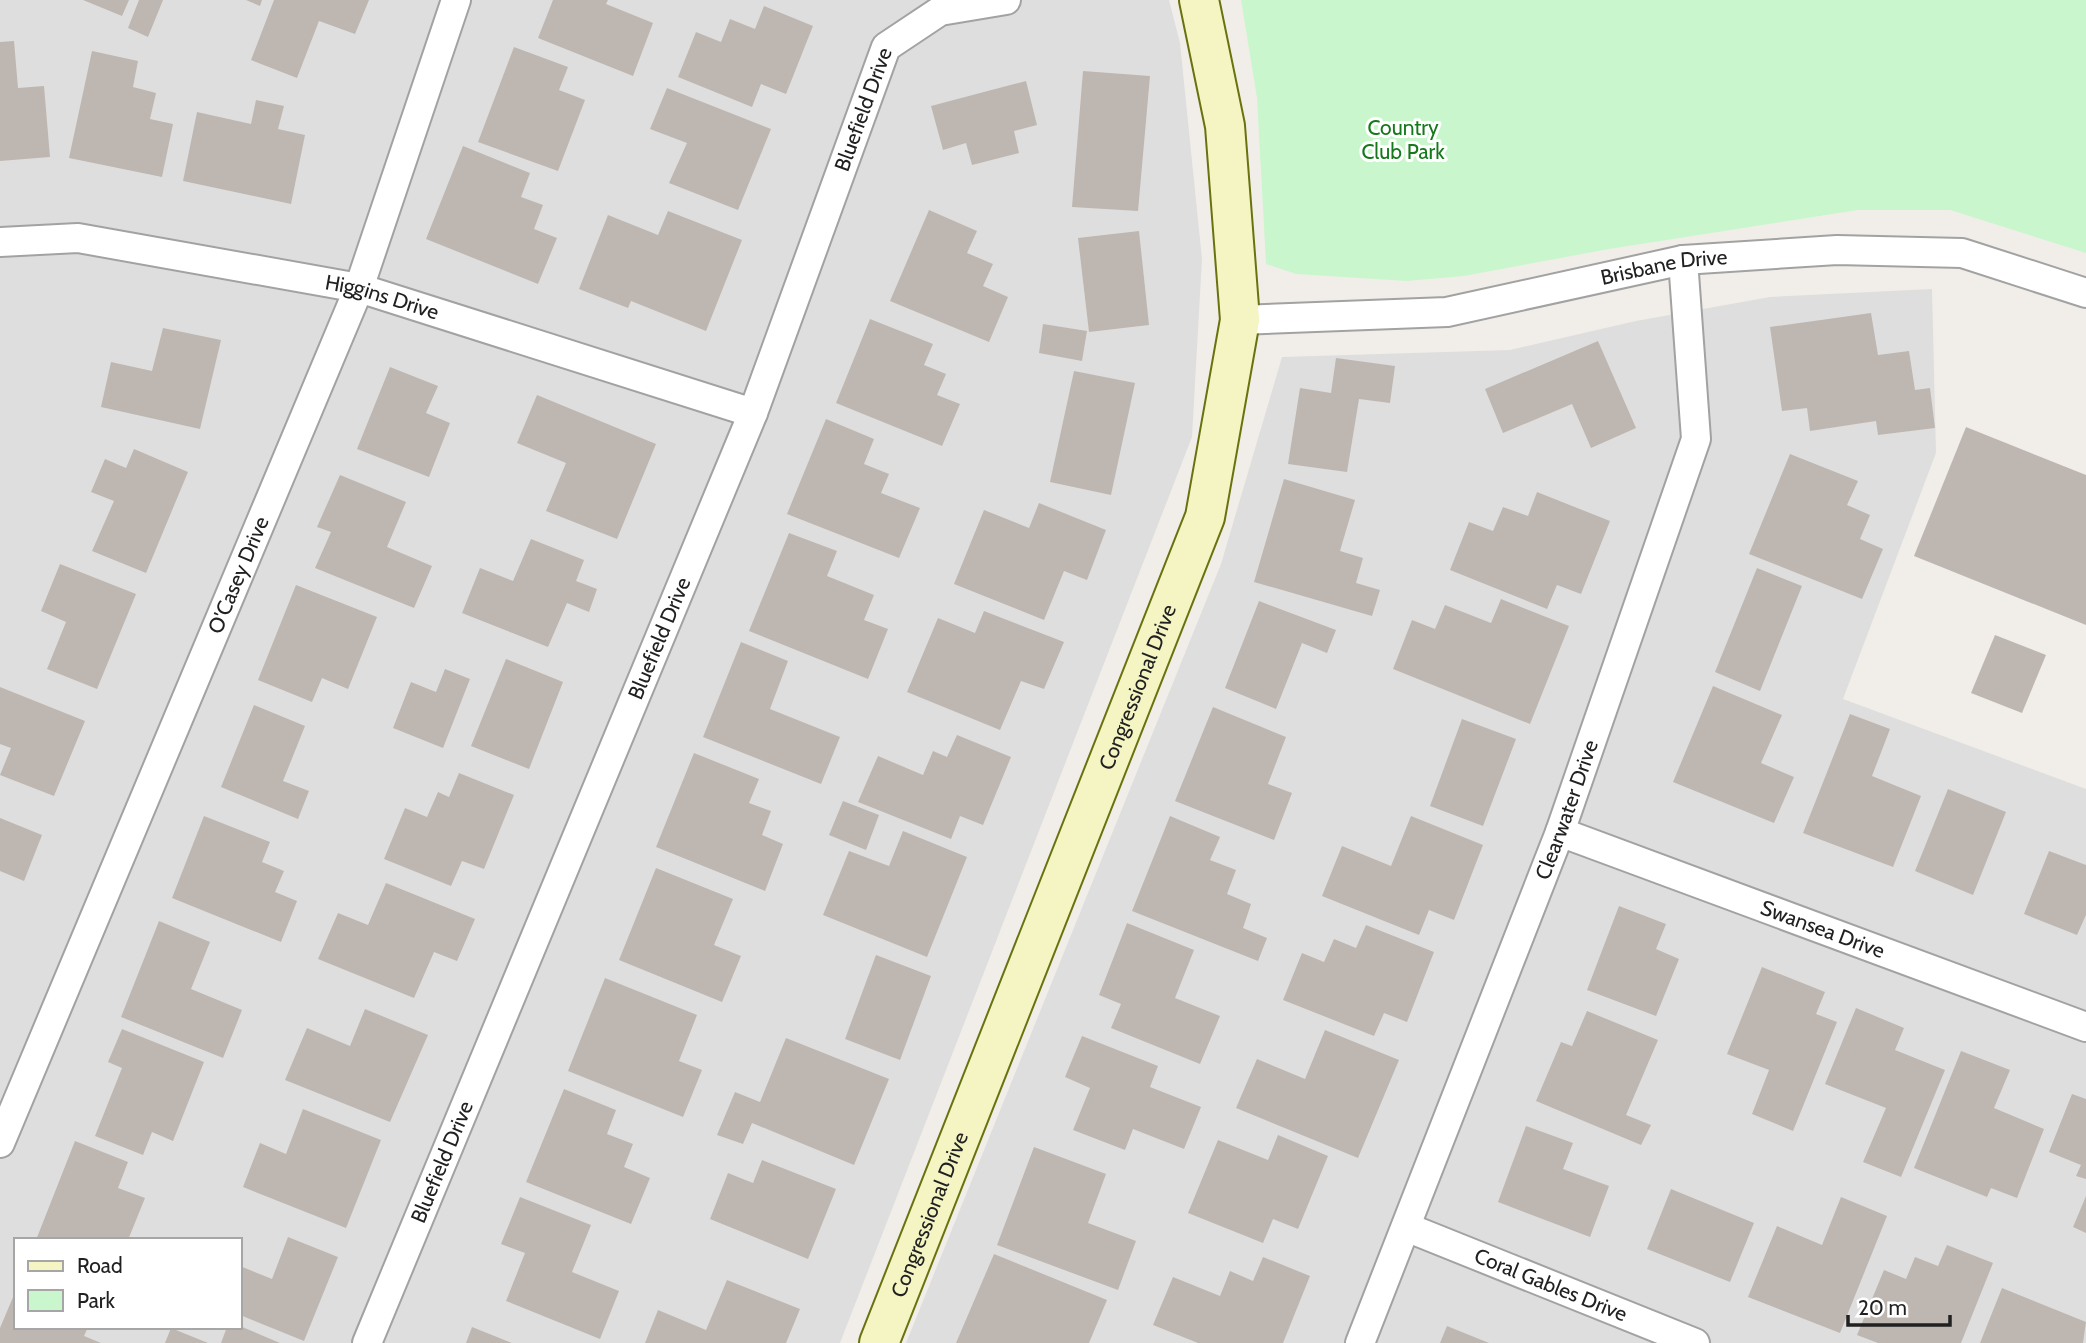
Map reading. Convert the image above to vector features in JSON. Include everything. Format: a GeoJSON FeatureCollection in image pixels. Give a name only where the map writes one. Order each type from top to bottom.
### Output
{"type":"FeatureCollection","features":[{"type":"Feature","properties":{"kind":"street","name":"O'Casey Drive"},"geometry":{"type":"LineString","coordinates":[[0,1143],[359,289],[456,0]]}},
{"type":"Feature","properties":{"kind":"street","name":"Bluefield Drive"},"geometry":{"type":"LineString","coordinates":[[367,1343],[752,413],[886,47],[940,11],[1006,0]]}},
{"type":"Feature","properties":{"kind":"street","name":"Congressional Drive"},"geometry":{"type":"LineString","coordinates":[[879,1343],[1205,517],[1240,320],[1226,126],[1199,0]]}},
{"type":"Feature","properties":{"kind":"street","name":"Higgins Drive"},"geometry":{"type":"LineString","coordinates":[[0,242],[78,237],[359,289],[752,413]]}},
{"type":"Feature","properties":{"kind":"street","name":"Brisbane Drive"},"geometry":{"type":"LineString","coordinates":[[1240,320],[1447,312],[1683,260],[1837,250],[1962,253],[2086,293]]}},
{"type":"Feature","properties":{"kind":"street","name":"Clearwater Drive"},"geometry":{"type":"LineString","coordinates":[[1360,1343],[1560,832],[1696,439],[1683,260]]}},
{"type":"Feature","properties":{"kind":"street","name":"Swansea Drive"},"geometry":{"type":"LineString","coordinates":[[1560,832],[2086,1027]]}},
{"type":"Feature","properties":{"kind":"street","name":"Coral Gables Drive"},"geometry":{"type":"LineString","coordinates":[[1406,1227],[1695,1343]]}},
{"type":"Feature","properties":{"kind":"shaded area"},"geometry":{"type":"Polygon","coordinates":[[[0,0],[1169,0],[1180,43],[1202,259],[1192,437],[840,1343],[0,1343],[0,0]]]}},
{"type":"Feature","properties":{"kind":"shaded area"},"geometry":{"type":"Polygon","coordinates":[[[1932,289],[1936,453],[1843,699],[2086,789],[2086,1343],[906,1343],[1221,564],[1282,357],[1510,350],[1636,321],[1770,297],[1932,289]]]}},
{"type":"Feature","properties":{"kind":"green space","name":"Country Club Park"},"geometry":{"type":"Polygon","coordinates":[[[1241,0],[2086,0],[2086,253],[1950,210],[1858,210],[1609,249],[1464,276],[1407,281],[1296,274],[1266,264],[1257,98],[1241,0]]]}},
{"type":"Feature","properties":{"kind":"building"},"geometry":{"type":"Polygon","coordinates":[[[83,0],[129,0],[122,16],[83,0]]]}},
{"type":"Feature","properties":{"kind":"building"},"geometry":{"type":"Polygon","coordinates":[[[139,0],[163,0],[148,37],[128,28],[139,0]]]}},
{"type":"Feature","properties":{"kind":"building"},"geometry":{"type":"Polygon","coordinates":[[[246,0],[262,0],[260,6],[246,0]]]}},
{"type":"Feature","properties":{"kind":"building"},"geometry":{"type":"Polygon","coordinates":[[[274,0],[369,0],[355,34],[319,21],[297,78],[251,60],[274,0]]]}},
{"type":"Feature","properties":{"kind":"building"},"geometry":{"type":"Polygon","coordinates":[[[553,0],[608,0],[606,4],[653,23],[633,76],[538,38],[553,0]]]}},
{"type":"Feature","properties":{"kind":"building"},"geometry":{"type":"Polygon","coordinates":[[[764,6],[813,26],[786,94],[761,84],[752,107],[678,77],[696,32],[721,42],[730,19],[755,29],[764,6]]]}},
{"type":"Feature","properties":{"kind":"building"},"geometry":{"type":"Polygon","coordinates":[[[14,41],[18,88],[44,86],[50,157],[0,161],[0,42],[14,41]]]}},
{"type":"Feature","properties":{"kind":"building"},"geometry":{"type":"Polygon","coordinates":[[[514,47],[568,67],[559,90],[585,100],[558,171],[478,142],[514,47]]]}},
{"type":"Feature","properties":{"kind":"building"},"geometry":{"type":"Polygon","coordinates":[[[92,51],[138,61],[133,87],[156,93],[150,119],[173,124],[162,177],[69,158],[92,51]]]}},
{"type":"Feature","properties":{"kind":"building"},"geometry":{"type":"Polygon","coordinates":[[[1083,71],[1150,76],[1138,211],[1072,207],[1083,71]]]}},
{"type":"Feature","properties":{"kind":"building"},"geometry":{"type":"Polygon","coordinates":[[[1026,81],[1037,125],[1014,131],[1019,153],[972,165],[966,143],[943,150],[931,106],[1026,81]]]}},
{"type":"Feature","properties":{"kind":"building"},"geometry":{"type":"Polygon","coordinates":[[[667,88],[771,129],[738,210],[669,183],[687,143],[650,129],[667,88]]]}},
{"type":"Feature","properties":{"kind":"building"},"geometry":{"type":"Polygon","coordinates":[[[256,100],[284,106],[278,129],[305,135],[291,204],[183,181],[197,112],[251,124],[256,100]]]}},
{"type":"Feature","properties":{"kind":"building"},"geometry":{"type":"Polygon","coordinates":[[[463,146],[530,173],[521,197],[543,205],[534,229],[557,238],[538,284],[426,239],[463,146]]]}},
{"type":"Feature","properties":{"kind":"building"},"geometry":{"type":"Polygon","coordinates":[[[929,210],[977,231],[967,253],[993,264],[983,286],[1008,297],[989,342],[890,301],[929,210]]]}},
{"type":"Feature","properties":{"kind":"building"},"geometry":{"type":"Polygon","coordinates":[[[668,211],[742,240],[706,331],[631,301],[628,308],[579,289],[608,215],[658,235],[668,211]]]}},
{"type":"Feature","properties":{"kind":"building"},"geometry":{"type":"Polygon","coordinates":[[[1139,231],[1149,325],[1089,332],[1078,238],[1139,231]]]}},
{"type":"Feature","properties":{"kind":"building"},"geometry":{"type":"Polygon","coordinates":[[[1871,313],[1878,355],[1909,351],[1915,390],[1930,388],[1935,428],[1878,435],[1876,421],[1810,431],[1807,408],[1782,411],[1770,327],[1871,313]]]}},
{"type":"Feature","properties":{"kind":"building"},"geometry":{"type":"Polygon","coordinates":[[[870,319],[933,344],[924,365],[946,374],[937,395],[960,404],[942,446],[836,403],[870,319]]]}},
{"type":"Feature","properties":{"kind":"building"},"geometry":{"type":"Polygon","coordinates":[[[1043,324],[1087,331],[1082,361],[1039,353],[1043,324]]]}},
{"type":"Feature","properties":{"kind":"building"},"geometry":{"type":"Polygon","coordinates":[[[163,328],[221,340],[200,429],[101,407],[111,362],[152,371],[163,328]]]}},
{"type":"Feature","properties":{"kind":"building"},"geometry":{"type":"Polygon","coordinates":[[[1598,341],[1636,428],[1591,448],[1572,404],[1503,433],[1485,389],[1598,341]]]}},
{"type":"Feature","properties":{"kind":"building"},"geometry":{"type":"Polygon","coordinates":[[[1336,358],[1395,366],[1390,403],[1359,399],[1347,472],[1288,464],[1300,388],[1331,393],[1336,358]]]}},
{"type":"Feature","properties":{"kind":"building"},"geometry":{"type":"Polygon","coordinates":[[[390,367],[438,386],[426,413],[450,423],[429,477],[357,449],[390,367]]]}},
{"type":"Feature","properties":{"kind":"building"},"geometry":{"type":"Polygon","coordinates":[[[1074,371],[1135,383],[1111,495],[1050,482],[1074,371]]]}},
{"type":"Feature","properties":{"kind":"building"},"geometry":{"type":"Polygon","coordinates":[[[537,395],[656,444],[617,539],[546,511],[566,463],[517,443],[537,395]]]}},
{"type":"Feature","properties":{"kind":"building"},"geometry":{"type":"Polygon","coordinates":[[[826,419],[874,439],[864,464],[889,474],[881,493],[920,508],[899,558],[787,514],[826,419]]]}},
{"type":"Feature","properties":{"kind":"building"},"geometry":{"type":"Polygon","coordinates":[[[1966,427],[2086,475],[2086,625],[1914,556],[1966,427]]]}},
{"type":"Feature","properties":{"kind":"building"},"geometry":{"type":"Polygon","coordinates":[[[134,449],[188,472],[146,573],[92,551],[114,501],[91,492],[105,459],[126,468],[134,449]]]}},
{"type":"Feature","properties":{"kind":"building"},"geometry":{"type":"Polygon","coordinates":[[[1790,454],[1858,481],[1847,505],[1870,515],[1860,539],[1883,549],[1862,599],[1749,554],[1790,454]]]}},
{"type":"Feature","properties":{"kind":"building"},"geometry":{"type":"Polygon","coordinates":[[[340,475],[406,502],[387,547],[432,566],[414,608],[315,568],[331,532],[317,527],[340,475]]]}},
{"type":"Feature","properties":{"kind":"building"},"geometry":{"type":"Polygon","coordinates":[[[1284,479],[1355,500],[1340,551],[1363,558],[1356,583],[1380,590],[1372,616],[1254,582],[1284,479]]]}},
{"type":"Feature","properties":{"kind":"building"},"geometry":{"type":"Polygon","coordinates":[[[1537,492],[1610,521],[1581,594],[1557,585],[1547,609],[1450,570],[1469,522],[1493,531],[1503,507],[1528,516],[1537,492]]]}},
{"type":"Feature","properties":{"kind":"building"},"geometry":{"type":"Polygon","coordinates":[[[1039,503],[1106,530],[1087,580],[1064,571],[1044,620],[954,584],[984,510],[1029,528],[1039,503]]]}},
{"type":"Feature","properties":{"kind":"building"},"geometry":{"type":"Polygon","coordinates":[[[789,533],[837,551],[827,576],[874,595],[864,620],[888,629],[868,679],[749,631],[789,533]]]}},
{"type":"Feature","properties":{"kind":"building"},"geometry":{"type":"Polygon","coordinates":[[[531,539],[584,560],[576,581],[597,589],[589,612],[567,603],[548,647],[462,613],[480,568],[513,581],[531,539]]]}},
{"type":"Feature","properties":{"kind":"building"},"geometry":{"type":"Polygon","coordinates":[[[60,564],[136,594],[97,689],[47,669],[66,622],[41,611],[60,564]]]}},
{"type":"Feature","properties":{"kind":"building"},"geometry":{"type":"Polygon","coordinates":[[[1757,568],[1802,586],[1760,691],[1715,672],[1757,568]]]}},
{"type":"Feature","properties":{"kind":"building"},"geometry":{"type":"Polygon","coordinates":[[[296,585],[377,617],[348,689],[322,678],[312,702],[258,680],[296,585]]]}},
{"type":"Feature","properties":{"kind":"building"},"geometry":{"type":"Polygon","coordinates":[[[1501,599],[1569,626],[1530,724],[1393,669],[1412,620],[1435,629],[1445,605],[1491,623],[1501,599]]]}},
{"type":"Feature","properties":{"kind":"building"},"geometry":{"type":"Polygon","coordinates":[[[1259,601],[1336,630],[1327,653],[1302,643],[1276,709],[1225,688],[1259,601]]]}},
{"type":"Feature","properties":{"kind":"building"},"geometry":{"type":"Polygon","coordinates":[[[984,611],[1064,642],[1044,689],[1021,681],[1000,730],[907,692],[938,618],[975,633],[984,611]]]}},
{"type":"Feature","properties":{"kind":"building"},"geometry":{"type":"Polygon","coordinates":[[[1995,635],[2046,655],[2022,713],[1971,693],[1995,635]]]}},
{"type":"Feature","properties":{"kind":"building"},"geometry":{"type":"Polygon","coordinates":[[[741,642],[788,661],[770,709],[840,737],[821,784],[703,737],[741,642]]]}},
{"type":"Feature","properties":{"kind":"building"},"geometry":{"type":"Polygon","coordinates":[[[506,659],[563,682],[529,769],[471,746],[506,659]]]}},
{"type":"Feature","properties":{"kind":"building"},"geometry":{"type":"Polygon","coordinates":[[[445,669],[470,679],[443,748],[393,728],[411,682],[436,692],[445,669]]]}},
{"type":"Feature","properties":{"kind":"building"},"geometry":{"type":"Polygon","coordinates":[[[1713,686],[1782,715],[1761,763],[1794,777],[1774,823],[1673,782],[1713,686]]]}},
{"type":"Feature","properties":{"kind":"building"},"geometry":{"type":"Polygon","coordinates":[[[0,687],[85,721],[54,796],[0,775],[11,748],[0,744],[0,687]]]}},
{"type":"Feature","properties":{"kind":"building"},"geometry":{"type":"Polygon","coordinates":[[[254,705],[305,726],[283,781],[309,791],[298,819],[221,787],[254,705]]]}},
{"type":"Feature","properties":{"kind":"building"},"geometry":{"type":"Polygon","coordinates":[[[1213,707],[1286,737],[1268,784],[1292,793],[1274,840],[1175,801],[1213,707]]]}},
{"type":"Feature","properties":{"kind":"building"},"geometry":{"type":"Polygon","coordinates":[[[1850,714],[1890,729],[1872,776],[1921,796],[1893,867],[1803,833],[1850,714]]]}},
{"type":"Feature","properties":{"kind":"building"},"geometry":{"type":"Polygon","coordinates":[[[1462,719],[1516,739],[1483,826],[1430,806],[1462,719]]]}},
{"type":"Feature","properties":{"kind":"building"},"geometry":{"type":"Polygon","coordinates":[[[957,735],[1011,757],[983,825],[960,816],[951,839],[858,802],[878,756],[923,775],[933,751],[947,757],[957,735]]]}},
{"type":"Feature","properties":{"kind":"building"},"geometry":{"type":"Polygon","coordinates":[[[694,753],[759,779],[749,803],[771,811],[762,835],[783,844],[765,891],[656,847],[694,753]]]}},
{"type":"Feature","properties":{"kind":"building"},"geometry":{"type":"Polygon","coordinates":[[[459,773],[514,795],[484,869],[462,861],[451,886],[384,859],[405,808],[427,817],[438,792],[449,797],[459,773]]]}},
{"type":"Feature","properties":{"kind":"building"},"geometry":{"type":"Polygon","coordinates":[[[1948,789],[2006,812],[1973,895],[1915,871],[1948,789]]]}},
{"type":"Feature","properties":{"kind":"building"},"geometry":{"type":"Polygon","coordinates":[[[843,801],[879,815],[866,850],[829,835],[843,801]]]}},
{"type":"Feature","properties":{"kind":"building"},"geometry":{"type":"Polygon","coordinates":[[[204,816],[270,842],[262,862],[284,871],[275,892],[297,901],[281,942],[172,898],[204,816]]]}},
{"type":"Feature","properties":{"kind":"building"},"geometry":{"type":"Polygon","coordinates":[[[1170,816],[1220,837],[1210,860],[1236,870],[1227,894],[1251,904],[1243,928],[1267,938],[1258,961],[1132,911],[1170,816]]]}},
{"type":"Feature","properties":{"kind":"building"},"geometry":{"type":"Polygon","coordinates":[[[1411,816],[1483,845],[1454,920],[1429,910],[1419,935],[1322,896],[1342,846],[1391,866],[1411,816]]]}},
{"type":"Feature","properties":{"kind":"building"},"geometry":{"type":"Polygon","coordinates":[[[0,818],[42,835],[24,881],[0,871],[0,818]]]}},
{"type":"Feature","properties":{"kind":"building"},"geometry":{"type":"Polygon","coordinates":[[[903,831],[967,857],[927,957],[823,915],[849,851],[889,866],[903,831]]]}},
{"type":"Feature","properties":{"kind":"building"},"geometry":{"type":"Polygon","coordinates":[[[2049,851],[2086,865],[2086,915],[2077,935],[2024,914],[2049,851]]]}},
{"type":"Feature","properties":{"kind":"building"},"geometry":{"type":"Polygon","coordinates":[[[656,868],[733,899],[714,945],[741,956],[722,1002],[619,960],[656,868]]]}},
{"type":"Feature","properties":{"kind":"building"},"geometry":{"type":"Polygon","coordinates":[[[386,883],[475,919],[457,961],[434,952],[414,998],[318,959],[338,913],[368,925],[386,883]]]}},
{"type":"Feature","properties":{"kind":"building"},"geometry":{"type":"Polygon","coordinates":[[[1619,906],[1666,924],[1656,949],[1679,959],[1656,1016],[1587,990],[1619,906]]]}},
{"type":"Feature","properties":{"kind":"building"},"geometry":{"type":"Polygon","coordinates":[[[159,921],[210,942],[191,989],[242,1010],[223,1058],[121,1017],[159,921]]]}},
{"type":"Feature","properties":{"kind":"building"},"geometry":{"type":"Polygon","coordinates":[[[1127,923],[1194,950],[1175,998],[1220,1016],[1200,1064],[1111,1028],[1121,1004],[1099,995],[1127,923]]]}},
{"type":"Feature","properties":{"kind":"building"},"geometry":{"type":"Polygon","coordinates":[[[1366,925],[1434,952],[1407,1022],[1384,1013],[1374,1036],[1283,1000],[1302,953],[1324,962],[1334,939],[1356,948],[1366,925]]]}},
{"type":"Feature","properties":{"kind":"building"},"geometry":{"type":"Polygon","coordinates":[[[876,955],[931,976],[900,1060],[845,1039],[876,955]]]}},
{"type":"Feature","properties":{"kind":"building"},"geometry":{"type":"Polygon","coordinates":[[[1762,967],[1825,992],[1816,1014],[1837,1022],[1793,1131],[1752,1114],[1769,1070],[1727,1054],[1762,967]]]}},
{"type":"Feature","properties":{"kind":"building"},"geometry":{"type":"Polygon","coordinates":[[[605,978],[697,1015],[679,1061],[702,1070],[683,1117],[568,1071],[605,978]]]}},
{"type":"Feature","properties":{"kind":"building"},"geometry":{"type":"Polygon","coordinates":[[[1856,1008],[1904,1028],[1895,1050],[1945,1070],[1901,1177],[1863,1162],[1886,1108],[1825,1084],[1856,1008]]]}},
{"type":"Feature","properties":{"kind":"building"},"geometry":{"type":"Polygon","coordinates":[[[365,1009],[428,1035],[390,1122],[285,1080],[307,1028],[350,1046],[365,1009]]]}},
{"type":"Feature","properties":{"kind":"building"},"geometry":{"type":"Polygon","coordinates":[[[1587,1011],[1658,1040],[1626,1115],[1651,1125],[1641,1145],[1536,1101],[1561,1042],[1572,1046],[1587,1011]]]}},
{"type":"Feature","properties":{"kind":"building"},"geometry":{"type":"Polygon","coordinates":[[[122,1029],[204,1062],[173,1141],[152,1132],[143,1155],[95,1136],[122,1068],[108,1062],[122,1029]]]}},
{"type":"Feature","properties":{"kind":"building"},"geometry":{"type":"Polygon","coordinates":[[[1325,1030],[1399,1060],[1358,1158],[1236,1108],[1257,1059],[1305,1079],[1325,1030]]]}},
{"type":"Feature","properties":{"kind":"building"},"geometry":{"type":"Polygon","coordinates":[[[1082,1036],[1158,1066],[1150,1087],[1201,1107],[1184,1149],[1133,1129],[1125,1150],[1073,1130],[1090,1088],[1065,1077],[1082,1036]]]}},
{"type":"Feature","properties":{"kind":"building"},"geometry":{"type":"Polygon","coordinates":[[[786,1038],[889,1079],[854,1165],[752,1123],[743,1144],[717,1135],[735,1092],[760,1102],[786,1038]]]}},
{"type":"Feature","properties":{"kind":"building"},"geometry":{"type":"Polygon","coordinates":[[[1961,1051],[2010,1070],[1994,1108],[2044,1129],[2017,1198],[1991,1188],[1987,1197],[1914,1168],[1961,1051]]]}},
{"type":"Feature","properties":{"kind":"building"},"geometry":{"type":"Polygon","coordinates":[[[564,1089],[616,1110],[607,1134],[633,1144],[624,1167],[650,1178],[631,1224],[526,1182],[564,1089]]]}},
{"type":"Feature","properties":{"kind":"building"},"geometry":{"type":"Polygon","coordinates":[[[2072,1094],[2086,1099],[2086,1179],[2076,1176],[2081,1165],[2049,1152],[2072,1094]]]}},
{"type":"Feature","properties":{"kind":"building"},"geometry":{"type":"Polygon","coordinates":[[[303,1109],[381,1140],[346,1228],[243,1187],[260,1143],[286,1154],[303,1109]]]}},
{"type":"Feature","properties":{"kind":"building"},"geometry":{"type":"Polygon","coordinates":[[[1526,1126],[1573,1143],[1563,1169],[1609,1186],[1590,1237],[1498,1202],[1526,1126]]]}},
{"type":"Feature","properties":{"kind":"building"},"geometry":{"type":"Polygon","coordinates":[[[1278,1135],[1328,1156],[1298,1229],[1273,1219],[1263,1243],[1188,1213],[1218,1140],[1268,1160],[1278,1135]]]}},
{"type":"Feature","properties":{"kind":"building"},"geometry":{"type":"Polygon","coordinates":[[[75,1141],[128,1162],[118,1188],[145,1198],[129,1238],[37,1238],[75,1141]]]}},
{"type":"Feature","properties":{"kind":"building"},"geometry":{"type":"Polygon","coordinates":[[[1034,1147],[1106,1174],[1088,1223],[1136,1241],[1118,1290],[997,1245],[1034,1147]]]}},
{"type":"Feature","properties":{"kind":"building"},"geometry":{"type":"Polygon","coordinates":[[[762,1160],[836,1189],[808,1259],[710,1219],[728,1173],[753,1183],[762,1160]]]}},
{"type":"Feature","properties":{"kind":"building"},"geometry":{"type":"Polygon","coordinates":[[[1671,1189],[1754,1223],[1730,1282],[1647,1249],[1671,1189]]]}},
{"type":"Feature","properties":{"kind":"building"},"geometry":{"type":"Polygon","coordinates":[[[2086,1196],[2086,1233],[2073,1227],[2086,1196]]]}},
{"type":"Feature","properties":{"kind":"building"},"geometry":{"type":"Polygon","coordinates":[[[520,1197],[591,1225],[572,1272],[619,1291],[600,1339],[506,1301],[525,1253],[501,1244],[520,1197]]]}},
{"type":"Feature","properties":{"kind":"building"},"geometry":{"type":"Polygon","coordinates":[[[1841,1197],[1887,1216],[1840,1333],[1748,1297],[1777,1226],[1822,1245],[1841,1197]]]}},
{"type":"Feature","properties":{"kind":"building"},"geometry":{"type":"Polygon","coordinates":[[[288,1237],[338,1257],[304,1341],[242,1316],[242,1267],[272,1279],[288,1237]]]}},
{"type":"Feature","properties":{"kind":"building"},"geometry":{"type":"Polygon","coordinates":[[[1947,1245],[1993,1263],[1961,1343],[1878,1343],[1857,1335],[1884,1270],[1906,1279],[1915,1257],[1938,1266],[1947,1245]]]}},
{"type":"Feature","properties":{"kind":"building"},"geometry":{"type":"Polygon","coordinates":[[[994,1254],[1107,1300],[1089,1343],[956,1343],[994,1254]]]}},
{"type":"Feature","properties":{"kind":"building"},"geometry":{"type":"Polygon","coordinates":[[[1263,1257],[1310,1276],[1283,1343],[1198,1343],[1153,1325],[1173,1277],[1220,1296],[1230,1271],[1253,1281],[1263,1257]]]}},
{"type":"Feature","properties":{"kind":"building"},"geometry":{"type":"Polygon","coordinates":[[[727,1280],[800,1309],[786,1343],[645,1343],[658,1310],[706,1330],[727,1280]]]}},
{"type":"Feature","properties":{"kind":"building"},"geometry":{"type":"Polygon","coordinates":[[[2002,1288],[2086,1322],[2083,1343],[1980,1343],[2002,1288]]]}},
{"type":"Feature","properties":{"kind":"building"},"geometry":{"type":"Polygon","coordinates":[[[14,1295],[14,1329],[87,1329],[84,1336],[101,1343],[0,1343],[0,1328],[14,1295]]]}},
{"type":"Feature","properties":{"kind":"building"},"geometry":{"type":"Polygon","coordinates":[[[1447,1326],[1489,1343],[1440,1343],[1447,1326]]]}},
{"type":"Feature","properties":{"kind":"building"},"geometry":{"type":"Polygon","coordinates":[[[242,1327],[280,1343],[221,1343],[226,1329],[242,1329],[242,1327]]]}},
{"type":"Feature","properties":{"kind":"building"},"geometry":{"type":"Polygon","coordinates":[[[472,1327],[512,1343],[466,1343],[472,1327]]]}},
{"type":"Feature","properties":{"kind":"building"},"geometry":{"type":"Polygon","coordinates":[[[171,1329],[173,1329],[208,1343],[165,1343],[171,1329]]]}}]}
